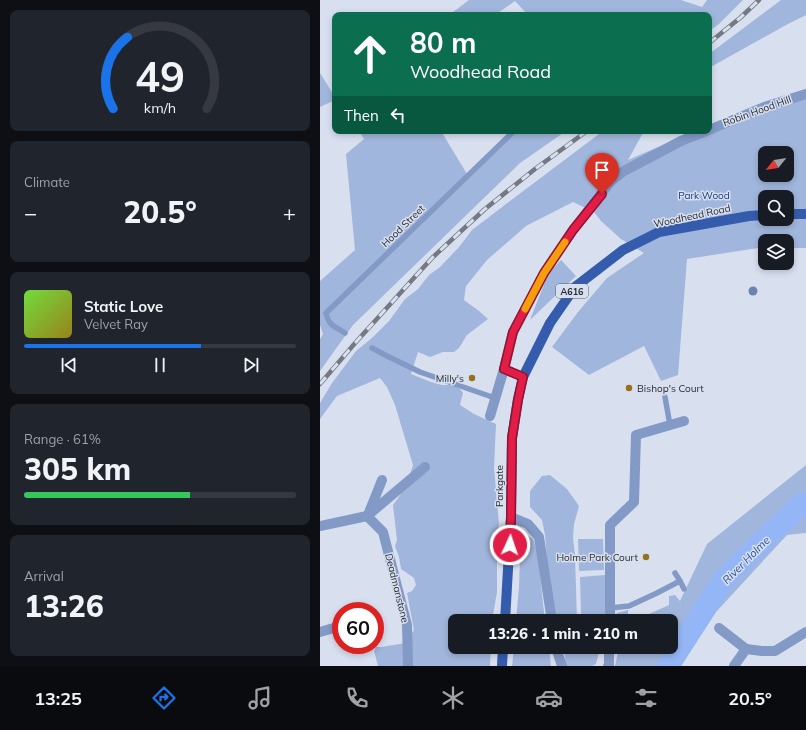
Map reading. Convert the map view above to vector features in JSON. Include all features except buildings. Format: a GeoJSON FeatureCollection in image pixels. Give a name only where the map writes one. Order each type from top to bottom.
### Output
{"type":"FeatureCollection","features":[{"type":"Feature","properties":{"kind":"main road"},"geometry":{"type":"LineString","coordinates":[[794,214],[806,214]]}},
{"type":"Feature","properties":{"kind":"main road","name":"Woodhead Road"},"geometry":{"type":"LineString","coordinates":[[518,400],[523,377],[550,323],[575,288],[623,250],[659,232],[758,215]]}},
{"type":"Feature","properties":{"kind":"main road","name":"Parkgate"},"geometry":{"type":"LineString","coordinates":[[505,614],[511,517],[512,438],[518,400]]}},
{"type":"Feature","properties":{"kind":"main road"},"geometry":{"type":"LineString","coordinates":[[502,666],[503,654]]}},
{"type":"Feature","properties":{"kind":"street","name":"Robin Hood Hill"},"geometry":{"type":"LineString","coordinates":[[712,129],[764,108],[806,94]]}},
{"type":"Feature","properties":{"kind":"street"},"geometry":{"type":"LineString","coordinates":[[490,416],[513,332],[544,273],[573,230],[612,181],[624,171],[681,141],[698,134]]}},
{"type":"Feature","properties":{"kind":"street"},"geometry":{"type":"LineString","coordinates":[[504,369],[523,377]]}},
{"type":"Feature","properties":{"kind":"street"},"geometry":{"type":"LineString","coordinates":[[610,614],[610,525],[634,502],[636,435],[684,421]]}},
{"type":"Feature","properties":{"kind":"street"},"geometry":{"type":"LineString","coordinates":[[320,526],[367,516],[425,468]]}},
{"type":"Feature","properties":{"kind":"street"},"geometry":{"type":"LineString","coordinates":[[367,516],[382,480]]}},
{"type":"Feature","properties":{"kind":"street","name":"Deadmanstone"},"geometry":{"type":"LineString","coordinates":[[367,516],[383,532],[407,625],[408,666]]}},
{"type":"Feature","properties":{"kind":"street"},"geometry":{"type":"LineString","coordinates":[[511,517],[528,524],[539,537],[551,614]]}},
{"type":"Feature","properties":{"kind":"street"},"geometry":{"type":"LineString","coordinates":[[719,628],[746,649],[762,651],[775,651],[806,632]]}},
{"type":"Feature","properties":{"kind":"street"},"geometry":{"type":"LineString","coordinates":[[320,632],[332,629]]}},
{"type":"Feature","properties":{"kind":"street"},"geometry":{"type":"LineString","coordinates":[[734,666],[746,649]]}},
{"type":"Feature","properties":{"kind":"street"},"geometry":{"type":"LineString","coordinates":[[558,654],[562,666]]}},
{"type":"Feature","properties":{"kind":"street"},"geometry":{"type":"LineString","coordinates":[[608,666],[609,654]]}},
{"type":"Feature","properties":{"kind":"lane","name":"Hood Street"},"geometry":{"type":"LineString","coordinates":[[345,332],[331,325],[326,313],[511,134]]}},
{"type":"Feature","properties":{"kind":"lane"},"geometry":{"type":"LineString","coordinates":[[372,348],[420,372],[495,398]]}},
{"type":"Feature","properties":{"kind":"lane"},"geometry":{"type":"LineString","coordinates":[[665,397],[670,425]]}},
{"type":"Feature","properties":{"kind":"lane"},"geometry":{"type":"LineString","coordinates":[[675,573],[684,589]]}},
{"type":"Feature","properties":{"kind":"lane"},"geometry":{"type":"LineString","coordinates":[[610,608],[629,606],[680,581]]}},
{"type":"Feature","properties":{"kind":"green space"},"geometry":{"type":"Polygon","coordinates":[[[469,0],[681,0],[702,7],[707,0],[743,0],[712,29],[712,12],[525,12],[515,1],[499,12],[453,12],[469,0]]]}},
{"type":"Feature","properties":{"kind":"green space"},"geometry":{"type":"Polygon","coordinates":[[[781,0],[806,0],[806,15],[712,66],[712,52],[781,0]]]}},
{"type":"Feature","properties":{"kind":"green space"},"geometry":{"type":"Polygon","coordinates":[[[320,73],[332,92],[332,101],[320,107],[320,73]]]}},
{"type":"Feature","properties":{"kind":"green space","name":"Park Wood"},"geometry":{"type":"Polygon","coordinates":[[[806,89],[806,248],[794,248],[794,234],[758,234],[758,248],[687,259],[678,375],[661,381],[644,346],[589,375],[552,347],[578,312],[607,278],[644,253],[621,239],[601,221],[594,212],[573,202],[526,226],[487,260],[466,286],[464,300],[488,319],[467,335],[459,348],[454,352],[443,352],[430,357],[418,352],[411,374],[442,385],[457,385],[463,393],[460,405],[474,414],[496,424],[494,468],[499,524],[497,535],[497,592],[493,614],[448,614],[448,654],[491,654],[490,666],[378,666],[375,654],[384,654],[384,647],[406,643],[414,630],[407,593],[412,591],[416,585],[414,578],[401,569],[395,546],[397,540],[393,505],[406,487],[413,465],[395,405],[387,387],[380,378],[337,396],[320,419],[320,403],[332,383],[356,351],[389,321],[405,299],[418,289],[429,275],[440,267],[459,247],[472,230],[599,134],[642,134],[628,160],[688,134],[712,134],[712,125],[806,89]]]}},
{"type":"Feature","properties":{"kind":"green space"},"geometry":{"type":"Polygon","coordinates":[[[361,134],[443,134],[467,174],[514,134],[562,134],[520,163],[353,325],[320,371],[320,339],[323,334],[320,325],[320,281],[355,250],[346,154],[364,139],[361,134]]]}},
{"type":"Feature","properties":{"kind":"green space"},"geometry":{"type":"Polygon","coordinates":[[[561,260],[576,276],[530,320],[548,274],[561,260]]]}},
{"type":"Feature","properties":{"kind":"green space"},"geometry":{"type":"Polygon","coordinates":[[[806,465],[806,533],[787,535],[716,612],[681,666],[615,666],[618,654],[678,654],[678,614],[649,614],[669,605],[669,596],[675,595],[680,601],[707,544],[806,465]]]}},
{"type":"Feature","properties":{"kind":"green space"},"geometry":{"type":"Polygon","coordinates":[[[550,475],[567,489],[579,506],[574,524],[573,538],[577,614],[555,614],[542,520],[530,507],[530,491],[542,476],[550,475]]]}},
{"type":"Feature","properties":{"kind":"green space"},"geometry":{"type":"Polygon","coordinates":[[[521,531],[533,539],[538,554],[544,614],[517,614],[521,531]]]}},
{"type":"Feature","properties":{"kind":"green space"},"geometry":{"type":"Polygon","coordinates":[[[578,539],[603,539],[604,570],[579,571],[578,539]]]}},
{"type":"Feature","properties":{"kind":"green space"},"geometry":{"type":"Polygon","coordinates":[[[605,575],[605,614],[581,614],[580,577],[605,575]]]}},
{"type":"Feature","properties":{"kind":"green space"},"geometry":{"type":"Polygon","coordinates":[[[628,610],[628,614],[617,613],[628,610]]]}},
{"type":"Feature","properties":{"kind":"green space"},"geometry":{"type":"Polygon","coordinates":[[[513,654],[550,654],[551,666],[512,666],[513,654]]]}},
{"type":"Feature","properties":{"kind":"green space"},"geometry":{"type":"Polygon","coordinates":[[[565,654],[598,654],[596,664],[592,666],[566,666],[565,654]]]}},
{"type":"Feature","properties":{"kind":"waterway","name":"River Holme"},"geometry":{"type":"LineString","coordinates":[[668,666],[724,579],[798,507],[806,503]]}},
{"type":"Feature","properties":{"kind":"railway"},"geometry":{"type":"LineString","coordinates":[[712,41],[740,18],[759,0]]}},
{"type":"Feature","properties":{"kind":"railway"},"geometry":{"type":"LineString","coordinates":[[320,384],[432,258],[485,209],[535,169],[583,134]]}},
{"type":"Feature","properties":{"kind":"slow traffic"},"geometry":{"type":"LineString","coordinates":[[525,309],[544,273],[565,242]]}},
{"type":"Feature","properties":{"kind":"place","name":"Milly's"},"geometry":{"type":"Point","coordinates":[472,378]}},
{"type":"Feature","properties":{"kind":"place","name":"Bishop's Court"},"geometry":{"type":"Point","coordinates":[629,388]}},
{"type":"Feature","properties":{"kind":"place","name":"Holme Park Court"},"geometry":{"type":"Point","coordinates":[646,557]}},
{"type":"Feature","properties":{"kind":"route"},"geometry":{"type":"LineString","coordinates":[[510,545],[512,438],[523,377],[504,369],[513,332],[544,273],[573,230],[602,194]]}}]}
